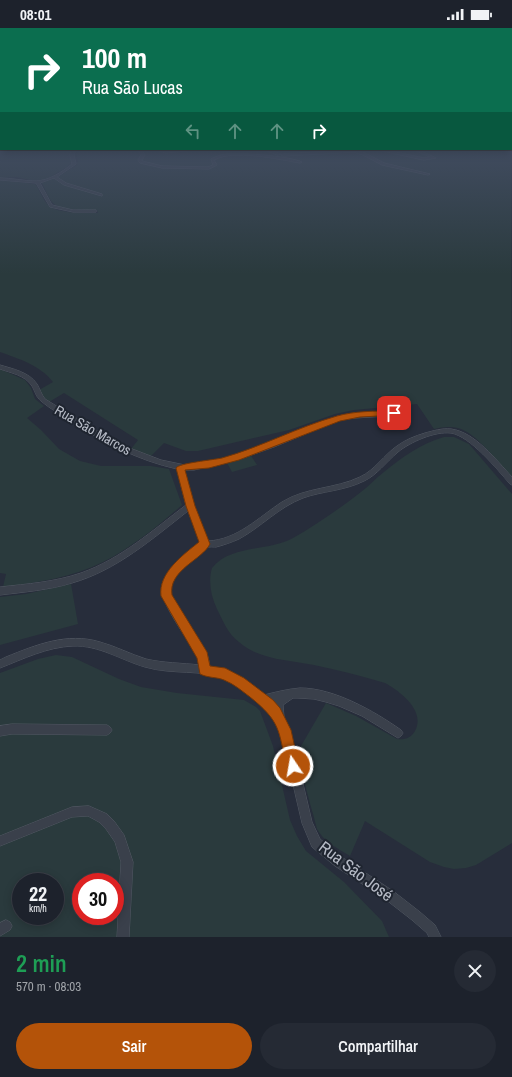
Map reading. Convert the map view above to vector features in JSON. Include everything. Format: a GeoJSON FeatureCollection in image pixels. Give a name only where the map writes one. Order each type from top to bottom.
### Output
{"type":"FeatureCollection","features":[{"type":"Feature","properties":{"kind":"street"},"geometry":{"type":"LineString","coordinates":[[41,189],[47,201],[53,207],[77,212],[95,211]]}},
{"type":"Feature","properties":{"kind":"street"},"geometry":{"type":"LineString","coordinates":[[83,189],[101,195]]}},
{"type":"Feature","properties":{"kind":"street","name":"Rua São Marcos"},"geometry":{"type":"LineString","coordinates":[[0,367],[21,375],[31,381],[35,386],[39,397],[117,446],[133,454],[180,468],[209,464],[236,457],[344,417],[360,414],[389,414],[406,411]]}},
{"type":"Feature","properties":{"kind":"street"},"geometry":{"type":"LineString","coordinates":[[204,670],[205,663],[203,656],[170,604],[165,592],[166,584],[172,575],[186,560],[205,544],[217,544],[227,540],[248,529],[286,503],[303,494],[342,487],[364,478],[372,473],[404,444],[436,432],[456,432],[467,436],[512,482]]}},
{"type":"Feature","properties":{"kind":"street"},"geometry":{"type":"LineString","coordinates":[[180,468],[190,506],[205,544]]}},
{"type":"Feature","properties":{"kind":"street"},"geometry":{"type":"LineString","coordinates":[[0,591],[57,582],[95,572],[124,554],[190,506]]}},
{"type":"Feature","properties":{"kind":"street","name":"Rua São José"},"geometry":{"type":"LineString","coordinates":[[0,664],[46,647],[78,642],[99,646],[146,663],[225,674],[240,682],[272,708],[280,720],[287,737],[306,823],[316,843],[339,862],[389,895],[416,916],[430,929],[435,937]]}},
{"type":"Feature","properties":{"kind":"street"},"geometry":{"type":"LineString","coordinates":[[262,700],[300,693],[326,697],[360,710],[384,723],[398,733]]}},
{"type":"Feature","properties":{"kind":"street"},"geometry":{"type":"LineString","coordinates":[[280,720],[278,703],[286,697],[300,693]]}},
{"type":"Feature","properties":{"kind":"street"},"geometry":{"type":"LineString","coordinates":[[0,732],[12,730],[108,730]]}},
{"type":"Feature","properties":{"kind":"street"},"geometry":{"type":"LineString","coordinates":[[0,841],[72,812],[89,811],[103,818],[120,839],[127,862],[123,937]]}},
{"type":"Feature","properties":{"kind":"shaded area"},"geometry":{"type":"Polygon","coordinates":[[[0,189],[38,189],[44,200],[52,208],[72,212],[98,213],[97,210],[74,210],[57,206],[50,199],[45,189],[511,189],[512,478],[482,444],[468,433],[454,427],[434,429],[417,404],[354,410],[335,414],[289,430],[198,451],[186,451],[164,443],[151,456],[131,449],[138,440],[64,393],[49,402],[44,398],[39,390],[53,382],[48,376],[29,363],[0,352],[0,189]]]}},
{"type":"Feature","properties":{"kind":"shaded area"},"geometry":{"type":"Polygon","coordinates":[[[0,369],[25,380],[31,388],[35,399],[44,406],[27,418],[59,449],[80,461],[101,466],[151,466],[169,469],[182,505],[144,536],[103,562],[79,572],[67,575],[3,587],[6,574],[0,573],[0,369]]]}},
{"type":"Feature","properties":{"kind":"shaded area"},"geometry":{"type":"Polygon","coordinates":[[[444,437],[454,437],[469,444],[512,494],[512,843],[476,865],[454,869],[430,862],[365,821],[350,856],[323,838],[317,829],[303,775],[300,754],[301,746],[326,703],[356,716],[397,739],[405,739],[410,737],[415,731],[417,716],[414,709],[404,696],[385,683],[323,667],[265,656],[247,648],[235,639],[226,627],[215,604],[210,584],[212,568],[220,560],[229,555],[272,545],[293,538],[344,505],[405,456],[428,443],[444,437]]]}},
{"type":"Feature","properties":{"kind":"shaded area"},"geometry":{"type":"Polygon","coordinates":[[[250,454],[257,465],[232,472],[226,461],[250,454]]]}},
{"type":"Feature","properties":{"kind":"shaded area"},"geometry":{"type":"Polygon","coordinates":[[[71,584],[78,624],[0,645],[0,597],[26,594],[71,584]]]}},
{"type":"Feature","properties":{"kind":"shaded area"},"geometry":{"type":"Polygon","coordinates":[[[56,655],[72,657],[119,679],[141,687],[177,693],[244,700],[256,707],[260,711],[273,746],[290,820],[297,836],[306,851],[344,882],[382,921],[389,937],[0,937],[0,673],[38,659],[56,655]]]}},
{"type":"Feature","properties":{"kind":"route"},"geometry":{"type":"LineString","coordinates":[[293,766],[285,730],[276,712],[240,682],[225,674],[204,670],[205,663],[203,656],[170,604],[165,592],[166,584],[179,566],[205,544],[190,506],[180,468],[209,464],[236,457],[338,418],[360,414],[394,413]]}}]}
